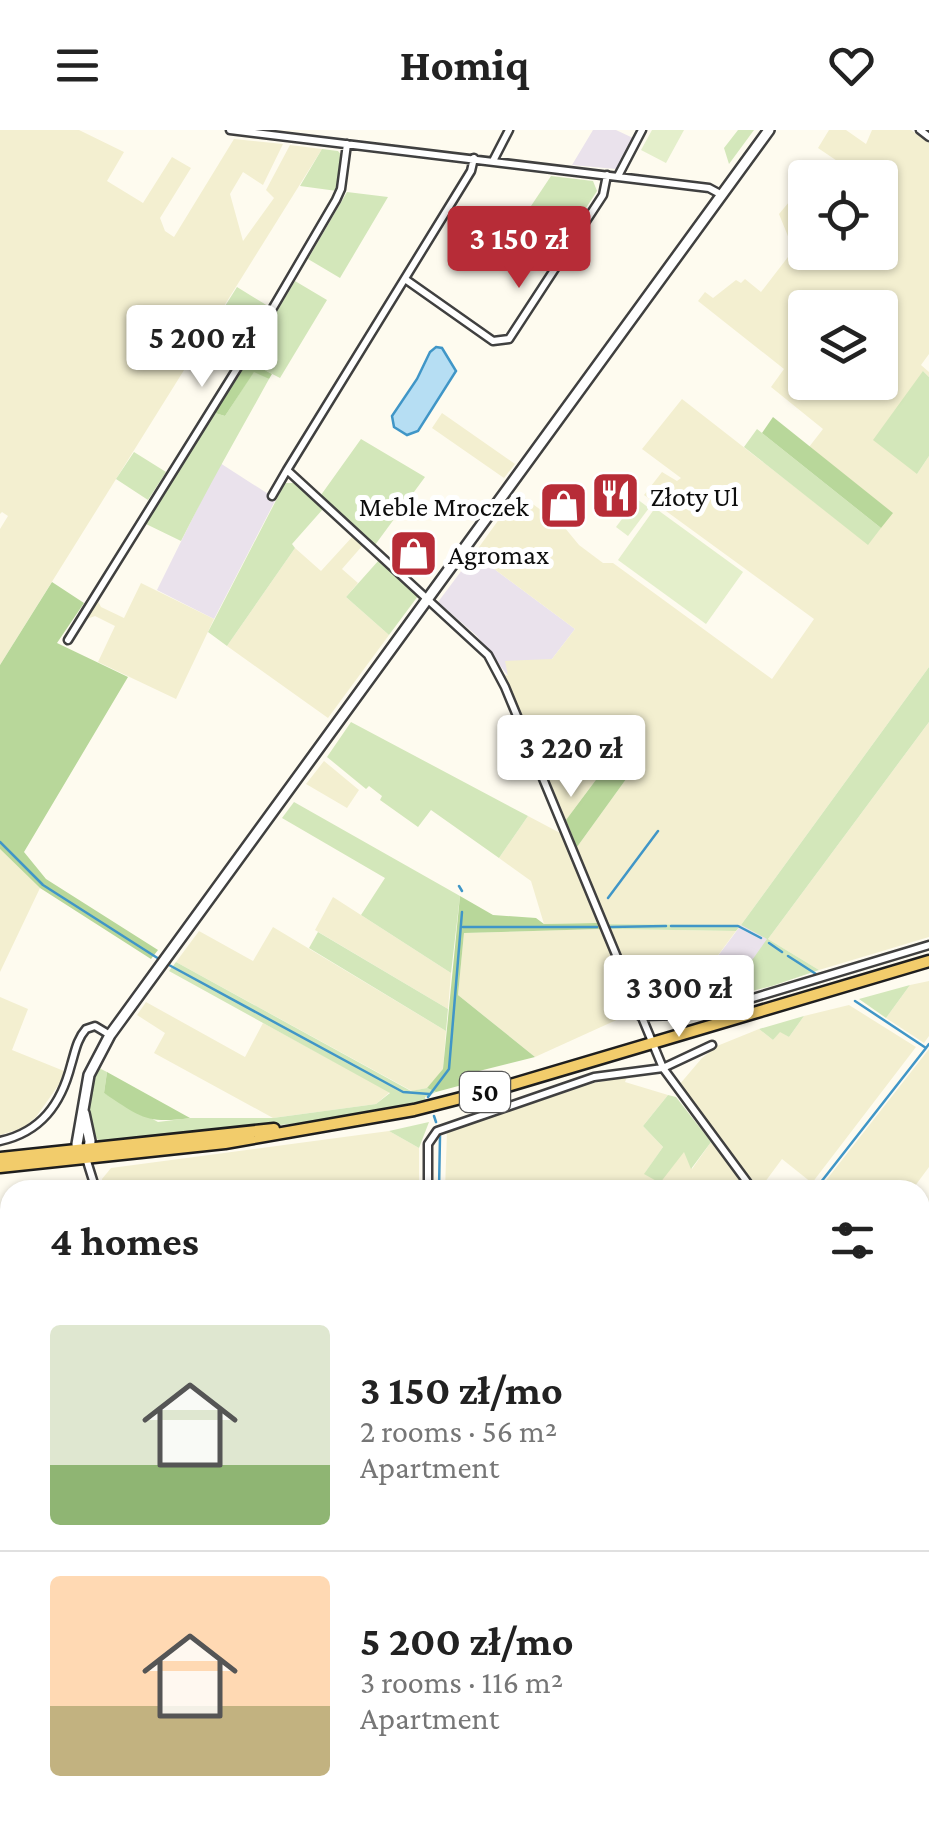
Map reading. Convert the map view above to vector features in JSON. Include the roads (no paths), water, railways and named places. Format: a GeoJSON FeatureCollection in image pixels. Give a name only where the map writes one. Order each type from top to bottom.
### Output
{"type":"FeatureCollection","features":[{"type":"Feature","properties":{"kind":"main road","name":"50"},"geometry":{"type":"LineString","coordinates":[[0,1158],[315,1129],[456,1100],[929,961]]}},
{"type":"Feature","properties":{"kind":"main road","name":"50"},"geometry":{"type":"LineString","coordinates":[[0,1167],[85,1152]]}},
{"type":"Feature","properties":{"kind":"street"},"geometry":{"type":"LineString","coordinates":[[230,130],[710,188],[722,195]]}},
{"type":"Feature","properties":{"kind":"street"},"geometry":{"type":"LineString","coordinates":[[308,139],[313,130]]}},
{"type":"Feature","properties":{"kind":"street"},"geometry":{"type":"LineString","coordinates":[[493,160],[509,130]]}},
{"type":"Feature","properties":{"kind":"street"},"geometry":{"type":"LineString","coordinates":[[618,176],[642,130]]}},
{"type":"Feature","properties":{"kind":"street"},"geometry":{"type":"LineString","coordinates":[[93,1180],[85,1152],[84,1111],[89,1075],[110,1035],[769,130]]}},
{"type":"Feature","properties":{"kind":"street"},"geometry":{"type":"LineString","coordinates":[[920,130],[929,136]]}},
{"type":"Feature","properties":{"kind":"street"},"geometry":{"type":"LineString","coordinates":[[68,640],[243,359],[336,200],[346,144]]}},
{"type":"Feature","properties":{"kind":"street"},"geometry":{"type":"LineString","coordinates":[[272,496],[470,171],[474,158]]}},
{"type":"Feature","properties":{"kind":"street"},"geometry":{"type":"LineString","coordinates":[[405,278],[493,341],[508,339],[596,206],[607,175]]}},
{"type":"Feature","properties":{"kind":"street"},"geometry":{"type":"LineString","coordinates":[[287,470],[482,648],[498,672],[663,1068],[746,1180]]}},
{"type":"Feature","properties":{"kind":"street"},"geometry":{"type":"LineString","coordinates":[[640,1016],[713,1010],[929,945]]}},
{"type":"Feature","properties":{"kind":"street"},"geometry":{"type":"LineString","coordinates":[[0,1141],[31,1130],[53,1108],[86,1028],[94,1026],[110,1035]]}},
{"type":"Feature","properties":{"kind":"street"},"geometry":{"type":"LineString","coordinates":[[428,1180],[428,1144],[437,1132],[594,1077],[663,1068],[712,1045]]}},
{"type":"Feature","properties":{"kind":"water"},"geometry":{"type":"Polygon","coordinates":[[[436,347],[442,348],[456,371],[418,431],[407,435],[394,427],[392,416],[436,347]]]}},
{"type":"Feature","properties":{"kind":"waterway"},"geometry":{"type":"LineString","coordinates":[[608,898],[658,831]]}},
{"type":"Feature","properties":{"kind":"waterway"},"geometry":{"type":"LineString","coordinates":[[0,842],[43,885],[159,959]]}},
{"type":"Feature","properties":{"kind":"waterway"},"geometry":{"type":"LineString","coordinates":[[459,886],[462,891]]}},
{"type":"Feature","properties":{"kind":"waterway"},"geometry":{"type":"LineString","coordinates":[[428,1097],[449,1069],[462,912]]}},
{"type":"Feature","properties":{"kind":"waterway"},"geometry":{"type":"LineString","coordinates":[[610,927],[666,926]]}},
{"type":"Feature","properties":{"kind":"waterway"},"geometry":{"type":"LineString","coordinates":[[671,926],[738,926],[761,938]]}},
{"type":"Feature","properties":{"kind":"waterway"},"geometry":{"type":"LineString","coordinates":[[463,927],[597,927]]}},
{"type":"Feature","properties":{"kind":"waterway"},"geometry":{"type":"LineString","coordinates":[[769,943],[782,952]]}},
{"type":"Feature","properties":{"kind":"waterway"},"geometry":{"type":"LineString","coordinates":[[788,956],[816,974]]}},
{"type":"Feature","properties":{"kind":"waterway"},"geometry":{"type":"LineString","coordinates":[[169,965],[403,1092],[429,1094]]}},
{"type":"Feature","properties":{"kind":"waterway"},"geometry":{"type":"LineString","coordinates":[[855,1001],[926,1048],[929,1044]]}},
{"type":"Feature","properties":{"kind":"waterway"},"geometry":{"type":"LineString","coordinates":[[823,1180],[926,1048]]}},
{"type":"Feature","properties":{"kind":"waterway"},"geometry":{"type":"LineString","coordinates":[[434,1116],[436,1122]]}},
{"type":"Feature","properties":{"kind":"waterway"},"geometry":{"type":"LineString","coordinates":[[439,1180],[440,1136]]}},
{"type":"Feature","properties":{"kind":"place","name":"Złoty Ul"},"geometry":{"type":"Point","coordinates":[615,496]}},
{"type":"Feature","properties":{"kind":"place","name":"Meble Mroczek"},"geometry":{"type":"Point","coordinates":[564,506]}},
{"type":"Feature","properties":{"kind":"place","name":"Agromax"},"geometry":{"type":"Point","coordinates":[413,554]}}]}
